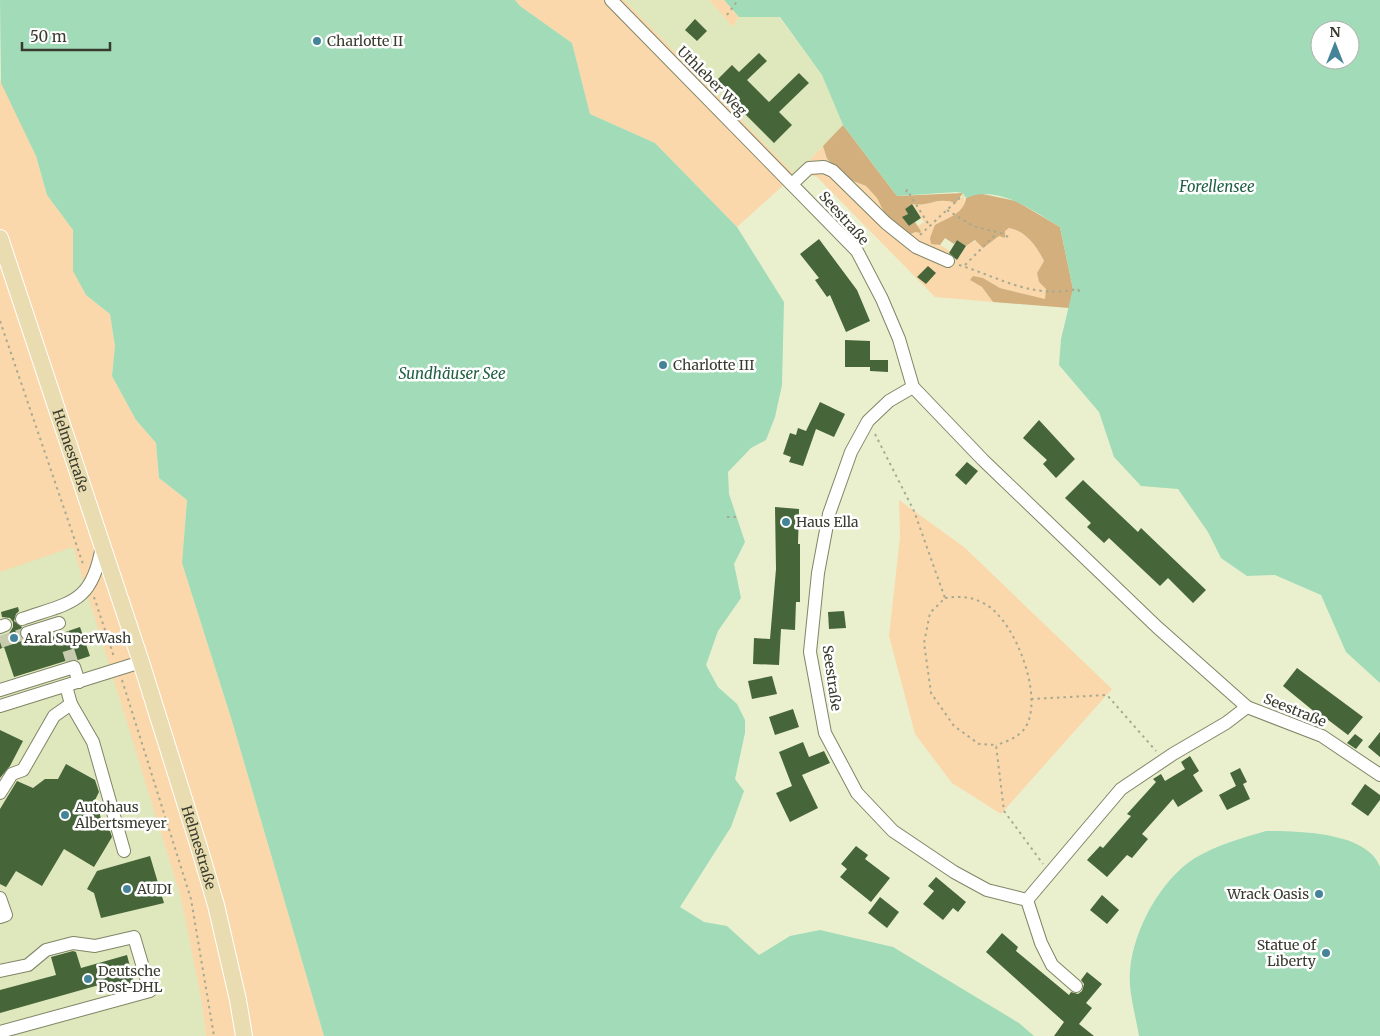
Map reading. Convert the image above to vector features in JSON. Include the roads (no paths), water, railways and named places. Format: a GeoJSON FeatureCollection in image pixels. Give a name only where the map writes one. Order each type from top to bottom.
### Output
{"type":"FeatureCollection","features":[{"type":"Feature","properties":{"kind":"main road","name":"Helmestraße"},"geometry":{"type":"LineString","coordinates":[[0,238],[141,662],[216,905],[238,1000],[244,1036]]}},
{"type":"Feature","properties":{"kind":"street","name":"Uthleber Weg"},"geometry":{"type":"LineString","coordinates":[[610,0],[792,184]]}},
{"type":"Feature","properties":{"kind":"street"},"geometry":{"type":"LineString","coordinates":[[792,184],[809,168],[824,167],[833,171],[886,223],[911,243],[948,261]]}},
{"type":"Feature","properties":{"kind":"street","name":"Seestraße"},"geometry":{"type":"LineString","coordinates":[[792,184],[857,251],[882,299],[899,339],[913,387],[983,460],[1143,614],[1248,707],[1322,736],[1380,775]]}},
{"type":"Feature","properties":{"kind":"street","name":"Seestraße"},"geometry":{"type":"LineString","coordinates":[[913,387],[889,401],[868,421],[851,452],[829,514],[818,573],[810,652],[825,734],[857,793],[894,831],[954,872],[987,890],[1027,900],[1122,789],[1248,707]]}},
{"type":"Feature","properties":{"kind":"street"},"geometry":{"type":"LineString","coordinates":[[22,619],[77,600],[90,585],[99,566],[102,546]]}},
{"type":"Feature","properties":{"kind":"street"},"geometry":{"type":"LineString","coordinates":[[27,633],[61,628],[54,608]]}},
{"type":"Feature","properties":{"kind":"street"},"geometry":{"type":"LineString","coordinates":[[0,706],[141,662]]}},
{"type":"Feature","properties":{"kind":"street"},"geometry":{"type":"LineString","coordinates":[[0,690],[73,665],[79,682]]}},
{"type":"Feature","properties":{"kind":"street"},"geometry":{"type":"LineString","coordinates":[[66,686],[71,704],[93,742],[124,851]]}},
{"type":"Feature","properties":{"kind":"street"},"geometry":{"type":"LineString","coordinates":[[0,793],[12,774],[23,770],[54,716],[71,704]]}},
{"type":"Feature","properties":{"kind":"street"},"geometry":{"type":"LineString","coordinates":[[0,898],[6,915],[0,917]]}},
{"type":"Feature","properties":{"kind":"street"},"geometry":{"type":"LineString","coordinates":[[1027,900],[1041,943],[1052,965],[1076,986]]}},
{"type":"Feature","properties":{"kind":"street"},"geometry":{"type":"LineString","coordinates":[[0,970],[28,965],[46,950],[73,943],[95,946],[134,937],[150,992],[0,1032]]}},
{"type":"Feature","properties":{"kind":"water","name":"Sundhäuser See"},"geometry":{"type":"Polygon","coordinates":[[[0,0],[515,0],[520,6],[572,43],[590,114],[655,143],[737,227],[784,302],[782,385],[775,417],[766,440],[751,448],[728,472],[729,494],[745,542],[734,564],[741,598],[718,631],[706,665],[718,687],[737,704],[745,720],[745,733],[735,779],[744,791],[731,827],[680,907],[704,922],[727,926],[759,955],[790,936],[820,930],[893,947],[1019,1023],[1034,1036],[324,1036],[232,721],[182,563],[187,500],[159,478],[156,443],[136,420],[112,376],[115,346],[110,314],[86,295],[73,271],[73,230],[47,195],[36,156],[1,83],[0,0]]]}},
{"type":"Feature","properties":{"kind":"water","name":"Forellensee"},"geometry":{"type":"Polygon","coordinates":[[[724,0],[1380,0],[1380,683],[1346,652],[1321,595],[1275,575],[1247,576],[1221,558],[1208,532],[1178,489],[1141,486],[1114,457],[1099,412],[1059,365],[1061,339],[1073,289],[1060,227],[1015,201],[990,194],[966,198],[963,193],[956,192],[897,196],[843,125],[822,75],[780,17],[739,17],[724,0]]]}},
{"type":"Feature","properties":{"kind":"water"},"geometry":{"type":"Polygon","coordinates":[[[1266,831],[1313,833],[1347,840],[1373,855],[1380,867],[1380,1036],[1139,1036],[1131,995],[1130,971],[1136,940],[1150,908],[1170,879],[1195,858],[1239,839],[1266,831]]]}},
{"type":"Feature","properties":{"kind":"tunnel"},"geometry":{"type":"LineString","coordinates":[[0,642],[27,633]]}},
{"type":"Feature","properties":{"kind":"tunnel"},"geometry":{"type":"LineString","coordinates":[[63,633],[72,662]]}},
{"type":"Feature","properties":{"kind":"place","name":"Charlotte II"},"geometry":{"type":"Point","coordinates":[317,41]}},
{"type":"Feature","properties":{"kind":"place","name":"Charlotte III"},"geometry":{"type":"Point","coordinates":[663,365]}},
{"type":"Feature","properties":{"kind":"place","name":"Haus Ella"},"geometry":{"type":"Point","coordinates":[786,522]}},
{"type":"Feature","properties":{"kind":"place","name":"Aral SuperWash"},"geometry":{"type":"Point","coordinates":[14,638]}},
{"type":"Feature","properties":{"kind":"place","name":"Autohaus Albertsmeyer"},"geometry":{"type":"Point","coordinates":[65,815]}},
{"type":"Feature","properties":{"kind":"place","name":"AUDI"},"geometry":{"type":"Point","coordinates":[127,889]}},
{"type":"Feature","properties":{"kind":"place","name":"Wrack Oasis"},"geometry":{"type":"Point","coordinates":[1319,894]}},
{"type":"Feature","properties":{"kind":"place","name":"Statue of Liberty"},"geometry":{"type":"Point","coordinates":[1326,953]}},
{"type":"Feature","properties":{"kind":"place","name":"Deutsche Post-DHL"},"geometry":{"type":"Point","coordinates":[88,979]}}]}
